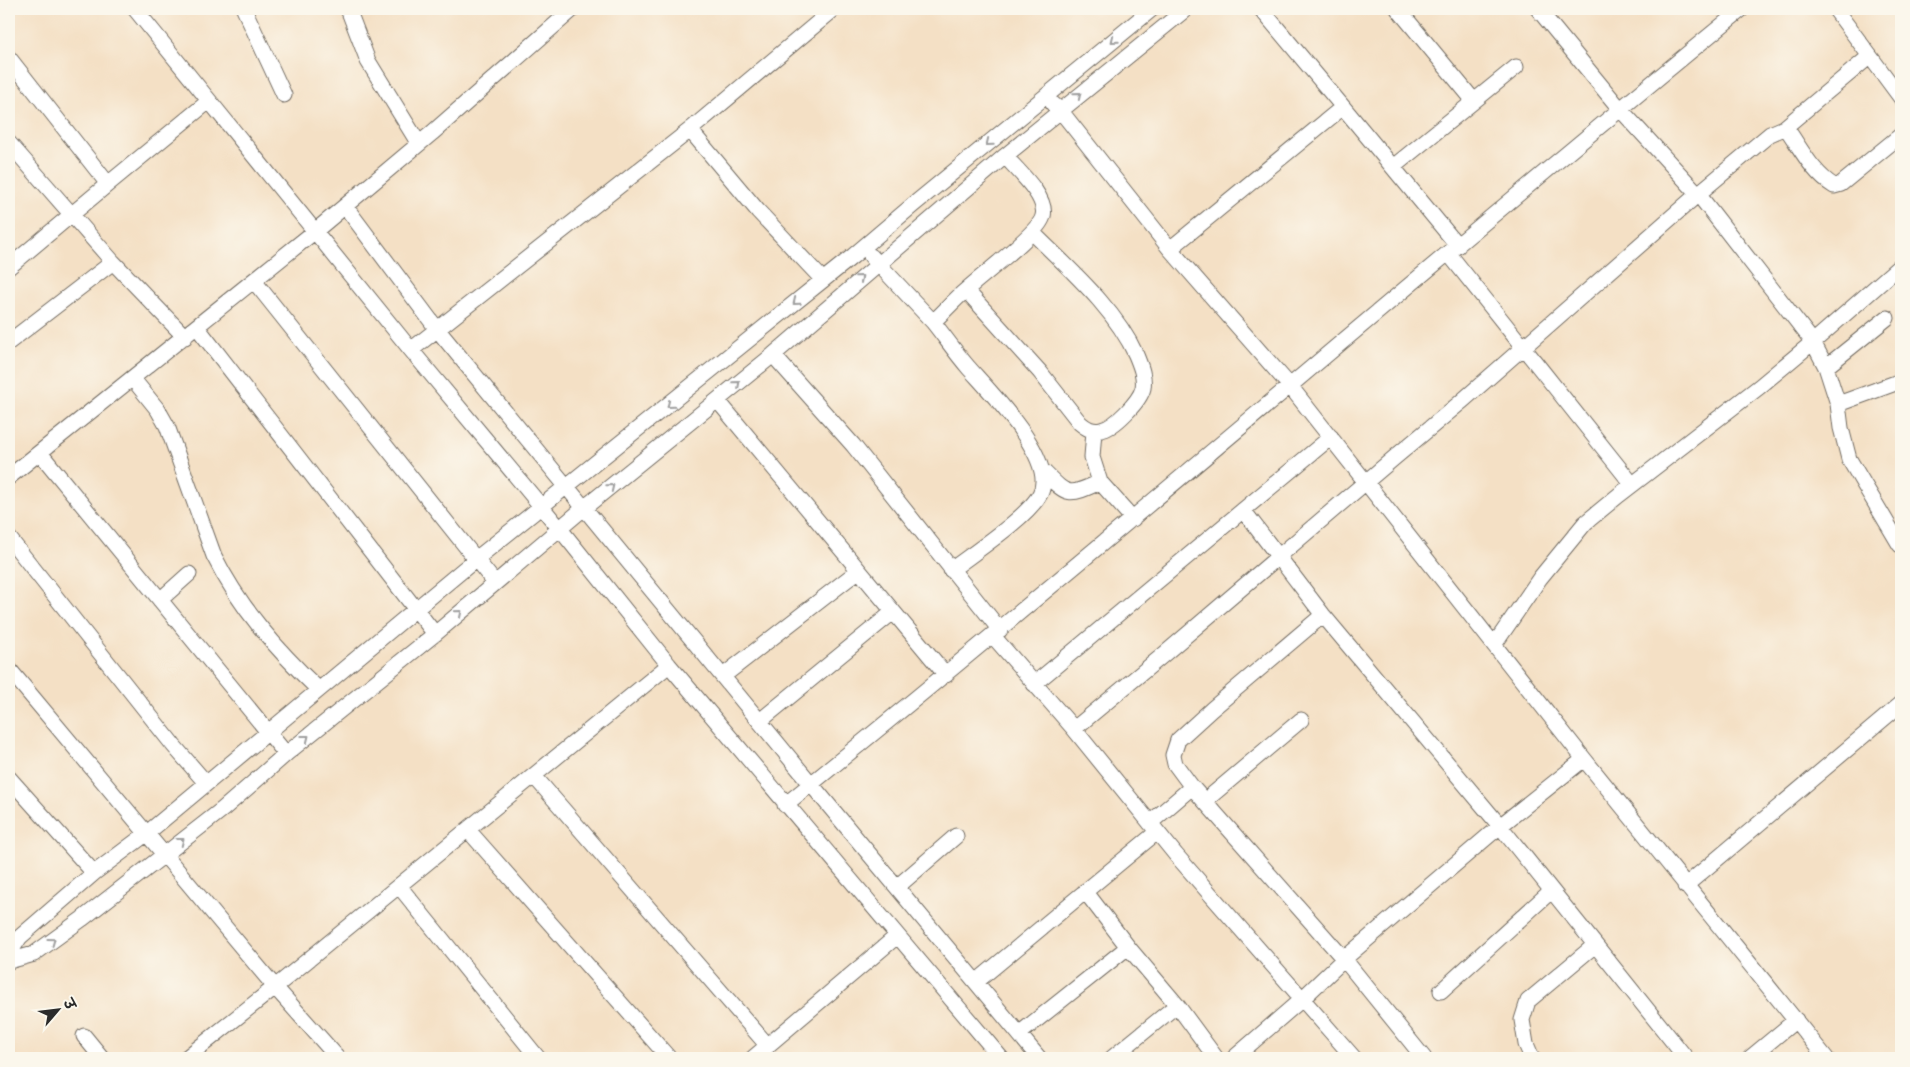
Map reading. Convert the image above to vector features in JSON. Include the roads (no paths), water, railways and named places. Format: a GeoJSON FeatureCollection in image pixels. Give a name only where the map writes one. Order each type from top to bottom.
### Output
{"type":"FeatureCollection","features":[{"type":"Feature","properties":{"kind":"street"},"geometry":{"type":"LineString","coordinates":[[135,9],[314,232],[542,507],[669,665],[1001,1058]]}},
{"type":"Feature","properties":{"kind":"street"},"geometry":{"type":"LineString","coordinates":[[244,9],[284,95]]}},
{"type":"Feature","properties":{"kind":"street"},"geometry":{"type":"LineString","coordinates":[[348,9],[368,61],[419,144]]}},
{"type":"Feature","properties":{"kind":"street"},"geometry":{"type":"LineString","coordinates":[[9,477],[314,232],[419,144],[573,9]]}},
{"type":"Feature","properties":{"kind":"street"},"geometry":{"type":"LineString","coordinates":[[9,954],[20,937],[94,873],[146,834],[476,559],[567,488],[863,248],[1152,9]]}},
{"type":"Feature","properties":{"kind":"street"},"geometry":{"type":"LineString","coordinates":[[9,961],[34,954],[223,809],[286,754],[435,634],[584,508],[718,401],[1060,110],[1186,9]]}},
{"type":"Feature","properties":{"kind":"street"},"geometry":{"type":"LineString","coordinates":[[1261,9],[1393,167],[1524,348],[1632,484]]}},
{"type":"Feature","properties":{"kind":"street"},"geometry":{"type":"LineString","coordinates":[[1398,9],[1474,102]]}},
{"type":"Feature","properties":{"kind":"street"},"geometry":{"type":"LineString","coordinates":[[1538,9],[1620,108],[1698,194],[1813,342],[1826,367],[1838,404],[1841,428],[1849,458],[1900,545]]}},
{"type":"Feature","properties":{"kind":"street"},"geometry":{"type":"LineString","coordinates":[[786,805],[946,675],[1454,250],[1620,108],[1742,9]]}},
{"type":"Feature","properties":{"kind":"street"},"geometry":{"type":"LineString","coordinates":[[1835,9],[1901,98]]}},
{"type":"Feature","properties":{"kind":"street"},"geometry":{"type":"LineString","coordinates":[[411,350],[690,130],[824,12]]}},
{"type":"Feature","properties":{"kind":"street"},"geometry":{"type":"LineString","coordinates":[[1074,729],[1524,348],[1698,194],[1770,134],[1784,128],[1870,56]]}},
{"type":"Feature","properties":{"kind":"street"},"geometry":{"type":"LineString","coordinates":[[9,58],[108,184]]}},
{"type":"Feature","properties":{"kind":"street"},"geometry":{"type":"LineString","coordinates":[[1393,167],[1516,67]]}},
{"type":"Feature","properties":{"kind":"street"},"geometry":{"type":"LineString","coordinates":[[1045,97],[1060,110],[1170,249],[1290,386],[1584,759],[1826,1058]]}},
{"type":"Feature","properties":{"kind":"street"},"geometry":{"type":"LineString","coordinates":[[9,266],[210,101]]}},
{"type":"Feature","properties":{"kind":"street"},"geometry":{"type":"LineString","coordinates":[[1170,249],[1343,107]]}},
{"type":"Feature","properties":{"kind":"street"},"geometry":{"type":"LineString","coordinates":[[1784,128],[1789,132],[1820,176],[1834,186],[1841,184],[1901,135]]}},
{"type":"Feature","properties":{"kind":"street"},"geometry":{"type":"LineString","coordinates":[[690,130],[758,211],[823,280]]}},
{"type":"Feature","properties":{"kind":"street"},"geometry":{"type":"LineString","coordinates":[[9,143],[113,262],[184,337]]}},
{"type":"Feature","properties":{"kind":"street"},"geometry":{"type":"LineString","coordinates":[[933,322],[1032,232],[1044,215],[1043,206],[1031,186],[1005,156]]}},
{"type":"Feature","properties":{"kind":"street"},"geometry":{"type":"LineString","coordinates":[[345,206],[438,329],[567,488],[1039,1058]]}},
{"type":"Feature","properties":{"kind":"street"},"geometry":{"type":"LineString","coordinates":[[966,290],[1034,366],[1080,423],[1094,431],[1111,426],[1137,401],[1143,389],[1144,378],[1142,368],[1125,335],[1114,319],[1032,232]]}},
{"type":"Feature","properties":{"kind":"street"},"geometry":{"type":"LineString","coordinates":[[863,248],[933,322],[967,366],[999,401],[1025,436],[1037,456],[1043,471],[1044,485],[1034,504],[951,570]]}},
{"type":"Feature","properties":{"kind":"street"},"geometry":{"type":"LineString","coordinates":[[9,342],[113,262]]}},
{"type":"Feature","properties":{"kind":"street"},"geometry":{"type":"LineString","coordinates":[[1494,645],[1535,585],[1585,523],[1632,484],[1744,399],[1901,265]]}},
{"type":"Feature","properties":{"kind":"street"},"geometry":{"type":"LineString","coordinates":[[254,281],[495,583]]}},
{"type":"Feature","properties":{"kind":"street"},"geometry":{"type":"LineString","coordinates":[[1826,367],[1887,318]]}},
{"type":"Feature","properties":{"kind":"street"},"geometry":{"type":"LineString","coordinates":[[197,327],[414,610],[435,634]]}},
{"type":"Feature","properties":{"kind":"street"},"geometry":{"type":"LineString","coordinates":[[773,355],[853,444],[902,505],[1034,684],[1074,729],[1154,828],[1354,1058]]}},
{"type":"Feature","properties":{"kind":"street"},"geometry":{"type":"LineString","coordinates":[[133,379],[158,410],[167,426],[214,556],[224,576],[253,620],[318,690]]}},
{"type":"Feature","properties":{"kind":"street"},"geometry":{"type":"LineString","coordinates":[[1838,404],[1901,381]]}},
{"type":"Feature","properties":{"kind":"street"},"geometry":{"type":"LineString","coordinates":[[718,401],[946,675]]}},
{"type":"Feature","properties":{"kind":"street"},"geometry":{"type":"LineString","coordinates":[[1094,431],[1092,457],[1100,482],[1133,519]]}},
{"type":"Feature","properties":{"kind":"street"},"geometry":{"type":"LineString","coordinates":[[1034,684],[1330,438]]}},
{"type":"Feature","properties":{"kind":"street"},"geometry":{"type":"LineString","coordinates":[[40,453],[286,754]]}},
{"type":"Feature","properties":{"kind":"street"},"geometry":{"type":"LineString","coordinates":[[1043,471],[1062,490],[1077,492],[1100,482]]}},
{"type":"Feature","properties":{"kind":"street"},"geometry":{"type":"LineString","coordinates":[[1243,510],[1324,615],[1500,826],[1686,1058]]}},
{"type":"Feature","properties":{"kind":"street"},"geometry":{"type":"LineString","coordinates":[[9,538],[174,746],[206,783]]}},
{"type":"Feature","properties":{"kind":"street"},"geometry":{"type":"LineString","coordinates":[[723,676],[858,571]]}},
{"type":"Feature","properties":{"kind":"street"},"geometry":{"type":"LineString","coordinates":[[160,600],[189,574]]}},
{"type":"Feature","properties":{"kind":"street"},"geometry":{"type":"LineString","coordinates":[[760,721],[893,612]]}},
{"type":"Feature","properties":{"kind":"street"},"geometry":{"type":"LineString","coordinates":[[1324,615],[1178,740],[1173,755],[1175,764],[1192,787],[1206,800],[1344,959],[1424,1058]]}},
{"type":"Feature","properties":{"kind":"street"},"geometry":{"type":"LineString","coordinates":[[186,1058],[669,665]]}},
{"type":"Feature","properties":{"kind":"street"},"geometry":{"type":"LineString","coordinates":[[9,669],[275,987],[338,1058]]}},
{"type":"Feature","properties":{"kind":"street"},"geometry":{"type":"LineString","coordinates":[[1686,886],[1901,704]]}},
{"type":"Feature","properties":{"kind":"street"},"geometry":{"type":"LineString","coordinates":[[1206,800],[1301,720]]}},
{"type":"Feature","properties":{"kind":"street"},"geometry":{"type":"LineString","coordinates":[[1234,1058],[1302,999],[1344,959],[1500,826],[1584,759]]}},
{"type":"Feature","properties":{"kind":"street"},"geometry":{"type":"LineString","coordinates":[[534,776],[768,1046]]}},
{"type":"Feature","properties":{"kind":"street"},"geometry":{"type":"LineString","coordinates":[[9,778],[94,873]]}},
{"type":"Feature","properties":{"kind":"street"},"geometry":{"type":"LineString","coordinates":[[976,982],[1086,891],[1154,828],[1192,787]]}},
{"type":"Feature","properties":{"kind":"street"},"geometry":{"type":"LineString","coordinates":[[468,830],[669,1058]]}},
{"type":"Feature","properties":{"kind":"street"},"geometry":{"type":"LineString","coordinates":[[897,887],[956,836]]}},
{"type":"Feature","properties":{"kind":"street"},"geometry":{"type":"LineString","coordinates":[[399,886],[538,1058]]}},
{"type":"Feature","properties":{"kind":"street"},"geometry":{"type":"LineString","coordinates":[[1441,991],[1551,890]]}},
{"type":"Feature","properties":{"kind":"street"},"geometry":{"type":"LineString","coordinates":[[1086,891],[1177,1005],[1216,1058]]}},
{"type":"Feature","properties":{"kind":"street"},"geometry":{"type":"LineString","coordinates":[[753,1058],[897,936]]}},
{"type":"Feature","properties":{"kind":"street"},"geometry":{"type":"LineString","coordinates":[[1532,1058],[1526,1044],[1522,1020],[1528,1001],[1595,945]]}},
{"type":"Feature","properties":{"kind":"street"},"geometry":{"type":"LineString","coordinates":[[1019,1034],[1128,946]]}},
{"type":"Feature","properties":{"kind":"street"},"geometry":{"type":"LineString","coordinates":[[1112,1058],[1177,1005]]}},
{"type":"Feature","properties":{"kind":"street"},"geometry":{"type":"LineString","coordinates":[[1750,1058],[1796,1020]]}},
{"type":"Feature","properties":{"kind":"street"},"geometry":{"type":"LineString","coordinates":[[84,1036],[102,1058]]}}]}
